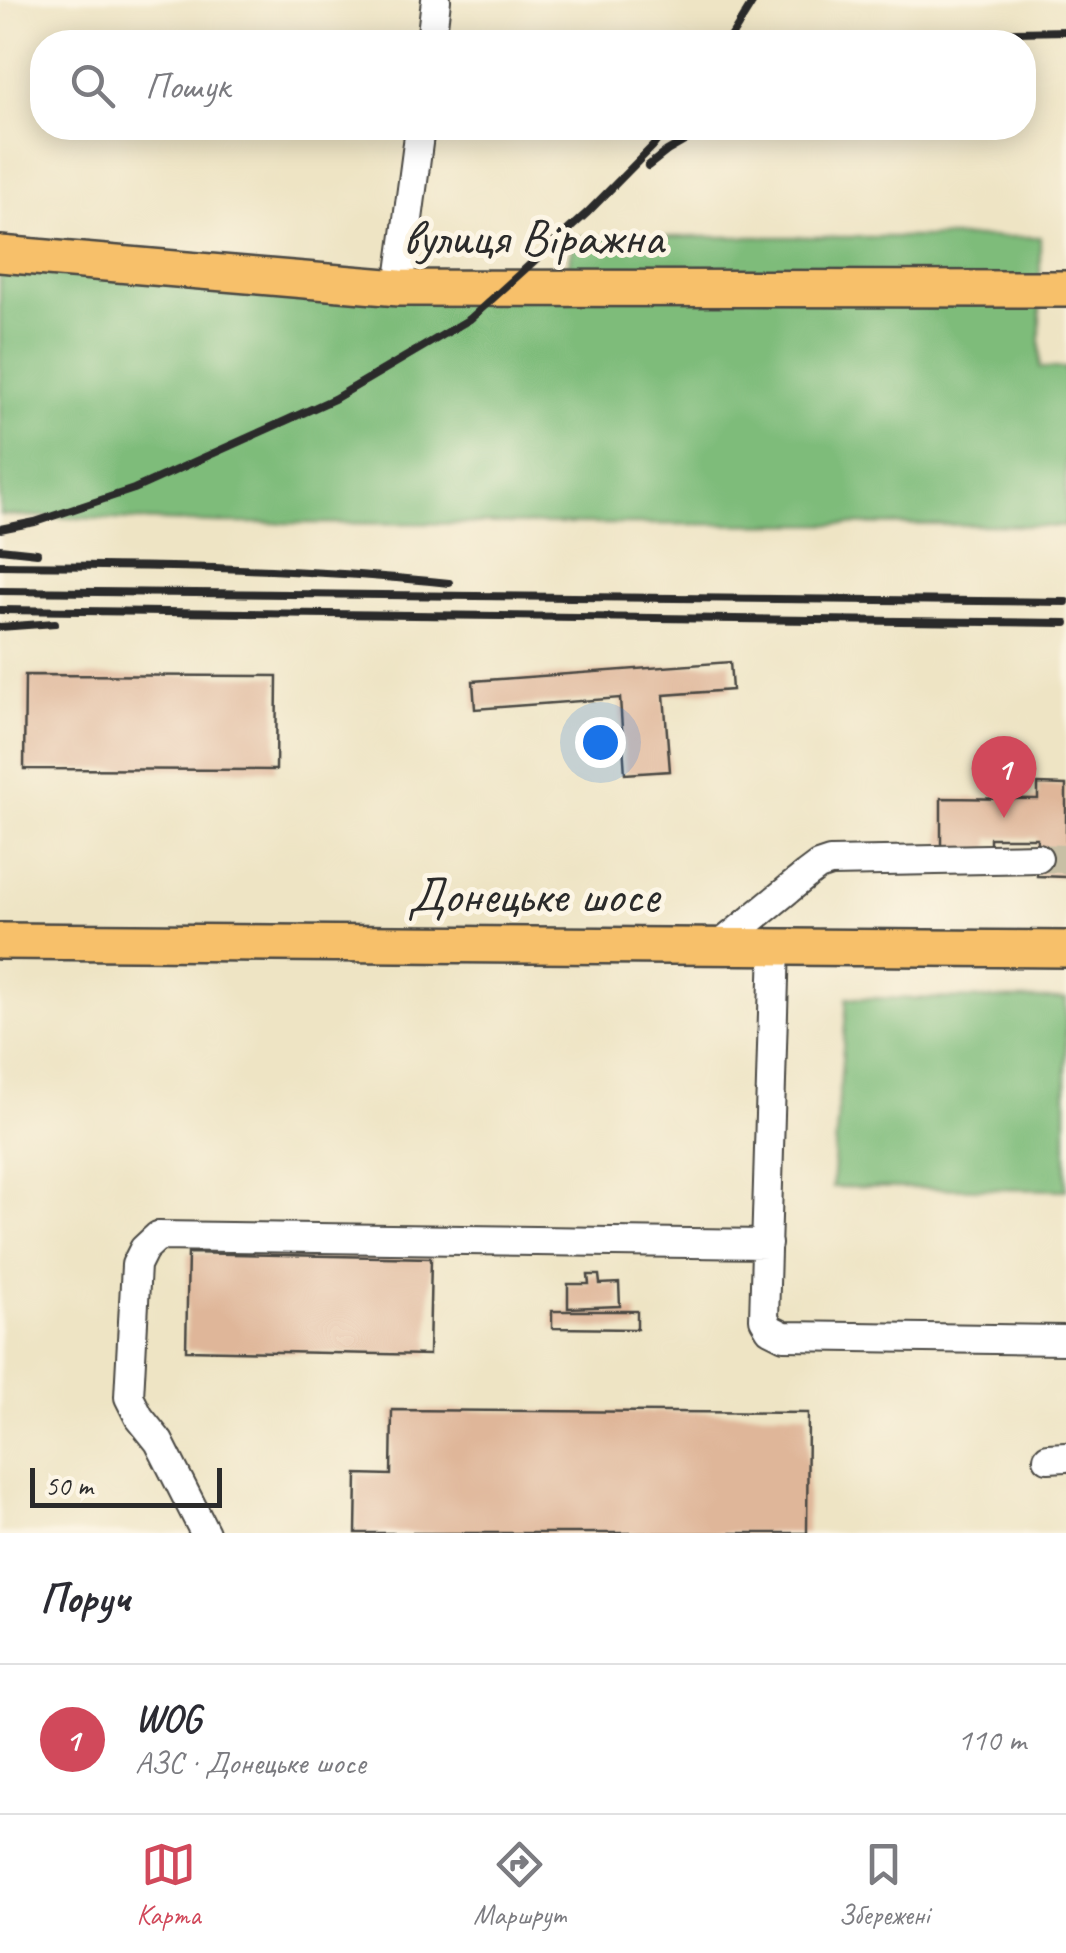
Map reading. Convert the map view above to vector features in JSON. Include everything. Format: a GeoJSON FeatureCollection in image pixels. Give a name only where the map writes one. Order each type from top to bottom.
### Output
{"type":"FeatureCollection","features":[{"type":"Feature","properties":{"kind":"main road","name":"вулиця Віражна"},"geometry":{"type":"LineString","coordinates":[[0,254],[399,288],[1066,289]]}},
{"type":"Feature","properties":{"kind":"main road","name":"Донецьке шосе"},"geometry":{"type":"LineString","coordinates":[[0,940],[1066,949]]}},
{"type":"Feature","properties":{"kind":"lane"},"geometry":{"type":"LineString","coordinates":[[432,30],[436,0]]}},
{"type":"Feature","properties":{"kind":"lane"},"geometry":{"type":"LineString","coordinates":[[399,288],[418,140]]}},
{"type":"Feature","properties":{"kind":"lane"},"geometry":{"type":"LineString","coordinates":[[719,946],[806,874],[830,862],[1038,858]]}},
{"type":"Feature","properties":{"kind":"lane"},"geometry":{"type":"LineString","coordinates":[[776,945],[764,1319],[770,1330],[784,1336],[1066,1340]]}},
{"type":"Feature","properties":{"kind":"lane"},"geometry":{"type":"LineString","coordinates":[[205,1533],[159,1442],[129,1397],[136,1266],[144,1249],[158,1236],[767,1244]]}},
{"type":"Feature","properties":{"kind":"green space"},"geometry":{"type":"Polygon","coordinates":[[[576,237],[1040,237],[1040,368],[1066,368],[1066,527],[216,523],[0,515],[0,254],[562,288],[576,237]]]}},
{"type":"Feature","properties":{"kind":"green space"},"geometry":{"type":"Polygon","coordinates":[[[847,998],[1066,999],[1066,1190],[832,1187],[847,998]]]}},
{"type":"Feature","properties":{"kind":"building"},"geometry":{"type":"Polygon","coordinates":[[[730,662],[732,690],[664,695],[670,771],[625,774],[620,698],[475,709],[473,681],[730,662]]]}},
{"type":"Feature","properties":{"kind":"building"},"geometry":{"type":"Polygon","coordinates":[[[25,675],[277,676],[276,770],[24,769],[25,675]]]}},
{"type":"Feature","properties":{"kind":"building"},"geometry":{"type":"Polygon","coordinates":[[[1038,784],[1066,785],[1066,877],[1037,876],[1037,838],[990,838],[990,853],[941,853],[941,798],[1038,799],[1038,784]]]}},
{"type":"Feature","properties":{"kind":"building"},"geometry":{"type":"Polygon","coordinates":[[[188,1253],[431,1258],[429,1355],[186,1350],[188,1253]]]}},
{"type":"Feature","properties":{"kind":"building"},"geometry":{"type":"Polygon","coordinates":[[[588,1275],[599,1275],[600,1284],[619,1283],[620,1306],[568,1308],[568,1284],[589,1284],[588,1275]]]}},
{"type":"Feature","properties":{"kind":"building"},"geometry":{"type":"Polygon","coordinates":[[[552,1311],[637,1311],[637,1329],[552,1328],[552,1311]]]}},
{"type":"Feature","properties":{"kind":"building"},"geometry":{"type":"Polygon","coordinates":[[[392,1410],[808,1413],[807,1533],[356,1533],[357,1474],[391,1475],[392,1410]]]}},
{"type":"Feature","properties":{"kind":"tunnel"},"geometry":{"type":"LineString","coordinates":[[1038,858],[1066,859]]}},
{"type":"Feature","properties":{"kind":"railway"},"geometry":{"type":"LineString","coordinates":[[735,30],[754,0]]}},
{"type":"Feature","properties":{"kind":"railway"},"geometry":{"type":"LineString","coordinates":[[1036,32],[1066,31]]}},
{"type":"Feature","properties":{"kind":"railway"},"geometry":{"type":"LineString","coordinates":[[0,529],[35,522],[134,489],[334,399],[470,319],[588,212],[657,140]]}},
{"type":"Feature","properties":{"kind":"railway"},"geometry":{"type":"LineString","coordinates":[[648,166],[686,140]]}},
{"type":"Feature","properties":{"kind":"railway"},"geometry":{"type":"LineString","coordinates":[[0,549],[37,553]]}},
{"type":"Feature","properties":{"kind":"railway"},"geometry":{"type":"LineString","coordinates":[[0,565],[281,571],[449,583]]}},
{"type":"Feature","properties":{"kind":"railway"},"geometry":{"type":"LineString","coordinates":[[0,591],[1066,602]]}},
{"type":"Feature","properties":{"kind":"railway"},"geometry":{"type":"LineString","coordinates":[[0,610],[1066,623]]}},
{"type":"Feature","properties":{"kind":"railway"},"geometry":{"type":"LineString","coordinates":[[0,627],[55,623]]}},
{"type":"Feature","properties":{"kind":"place","name":"WOG"},"geometry":{"type":"Point","coordinates":[1004,818]}}]}
